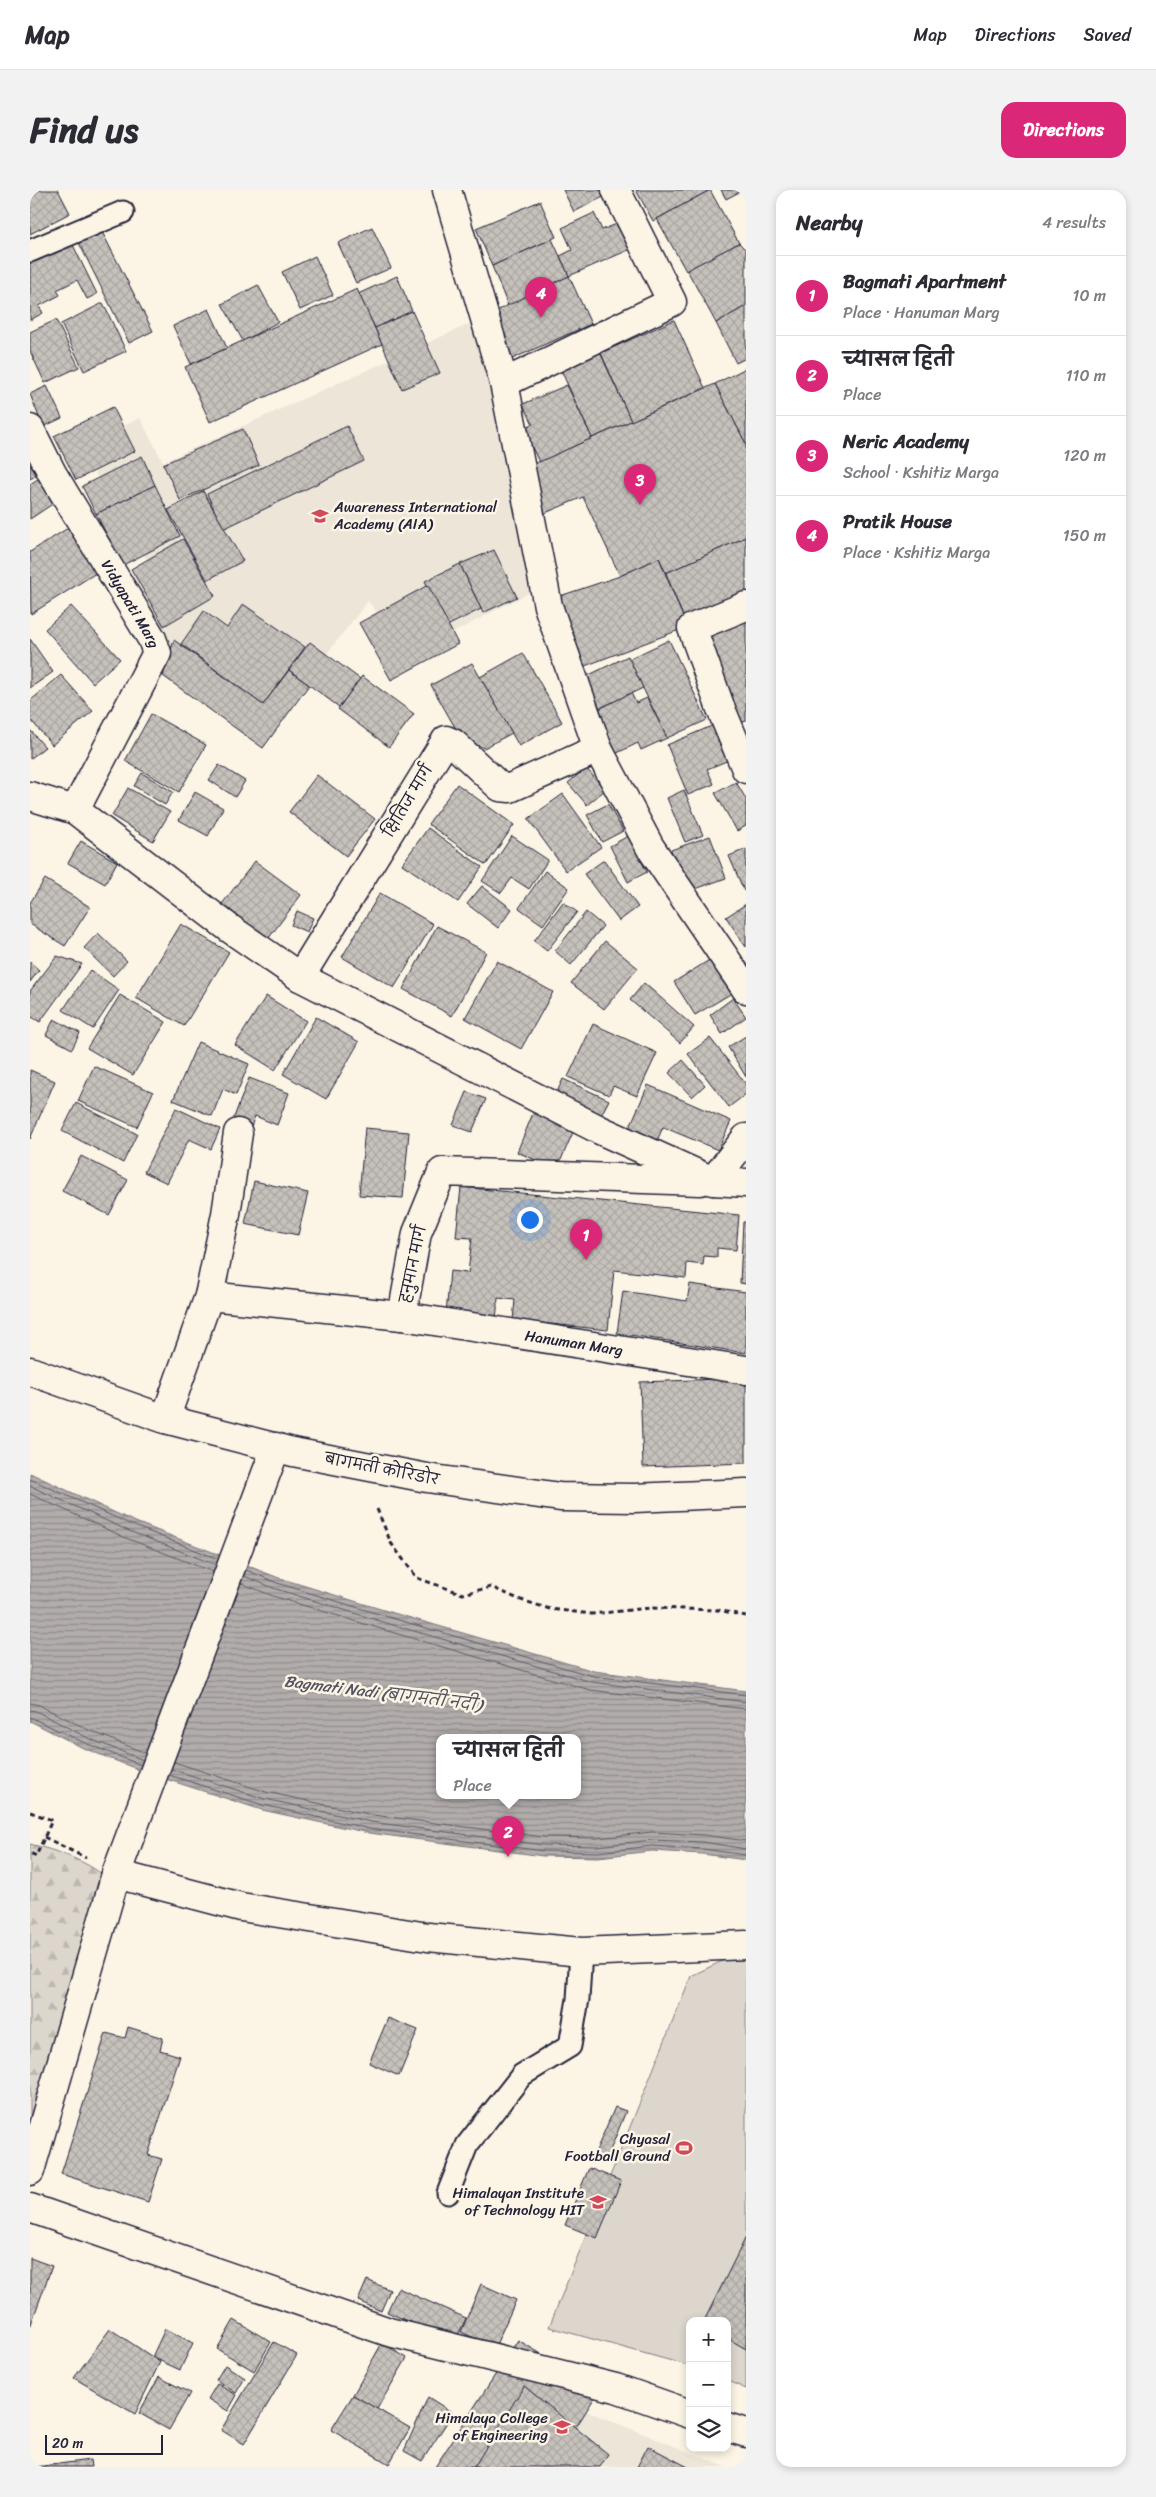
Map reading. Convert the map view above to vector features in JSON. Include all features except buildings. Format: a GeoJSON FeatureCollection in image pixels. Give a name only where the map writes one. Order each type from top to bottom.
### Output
{"type":"FeatureCollection","features":[{"type":"Feature","properties":{"kind":"street"},"geometry":{"type":"LineString","coordinates":[[447,190],[504,383],[548,606],[598,749],[650,847],[746,990]]}},
{"type":"Feature","properties":{"kind":"street"},"geometry":{"type":"LineString","coordinates":[[504,383],[672,302],[616,190]]}},
{"type":"Feature","properties":{"kind":"street","name":"Vidyapati Marg"},"geometry":{"type":"LineString","coordinates":[[30,429],[52,473],[152,639],[156,653],[75,810]]}},
{"type":"Feature","properties":{"kind":"street"},"geometry":{"type":"LineString","coordinates":[[746,606],[692,628],[721,709],[746,769]]}},
{"type":"Feature","properties":{"kind":"street","name":"क्षितिज मार्ग"},"geometry":{"type":"LineString","coordinates":[[300,977],[446,740],[453,743],[500,787],[510,788],[598,749]]}},
{"type":"Feature","properties":{"kind":"street"},"geometry":{"type":"LineString","coordinates":[[30,796],[75,810],[229,928],[300,977],[600,1130],[713,1181],[746,1183]]}},
{"type":"Feature","properties":{"kind":"street"},"geometry":{"type":"LineString","coordinates":[[165,1419],[209,1296],[226,1214],[238,1133]]}},
{"type":"Feature","properties":{"kind":"street"},"geometry":{"type":"LineString","coordinates":[[713,1181],[746,1138]]}},
{"type":"Feature","properties":{"kind":"street","name":"हनुमान मार्ग"},"geometry":{"type":"LineString","coordinates":[[209,1296],[402,1316],[417,1234],[442,1172],[713,1181]]}},
{"type":"Feature","properties":{"kind":"street","name":"Hanuman Marg"},"geometry":{"type":"LineString","coordinates":[[402,1316],[746,1370]]}},
{"type":"Feature","properties":{"kind":"street","name":"बागमती कोरिडोर"},"geometry":{"type":"LineString","coordinates":[[30,1371],[165,1419],[276,1447],[426,1478],[560,1496],[634,1498],[746,1493]]}},
{"type":"Feature","properties":{"kind":"street"},"geometry":{"type":"LineString","coordinates":[[30,2171],[116,1874],[276,1447]]}},
{"type":"Feature","properties":{"kind":"street"},"geometry":{"type":"LineString","coordinates":[[116,1874],[241,1907],[428,1937],[581,1952],[746,1945]]}},
{"type":"Feature","properties":{"kind":"street"},"geometry":{"type":"LineString","coordinates":[[30,2208],[389,2332],[616,2388],[686,2413]]}},
{"type":"Feature","properties":{"kind":"street"},"geometry":{"type":"LineString","coordinates":[[731,2428],[746,2433]]}},
{"type":"Feature","properties":{"kind":"lane"},"geometry":{"type":"LineString","coordinates":[[30,252],[122,212]]}},
{"type":"Feature","properties":{"kind":"lane"},"geometry":{"type":"LineString","coordinates":[[448,2193],[468,2144],[522,2074],[570,2046],[578,1999],[581,1952]]}},
{"type":"Feature","properties":{"kind":"path"},"geometry":{"type":"LineString","coordinates":[[377,1510],[391,1543],[417,1578],[463,1594],[491,1587],[520,1600],[550,1609],[592,1614],[650,1608],[718,1610],[746,1616]]}},
{"type":"Feature","properties":{"kind":"path"},"geometry":{"type":"LineString","coordinates":[[30,1812],[52,1820],[36,1856],[30,1853]]}},
{"type":"Feature","properties":{"kind":"path"},"geometry":{"type":"LineString","coordinates":[[44,1837],[116,1874]]}},
{"type":"Feature","properties":{"kind":"shaded area","name":"Awareness International Academy (AIA)"},"geometry":{"type":"Polygon","coordinates":[[[474,322],[536,589],[411,655],[368,601],[275,720],[121,616],[153,570],[80,448],[140,418],[163,462],[474,322]]]}},
{"type":"Feature","properties":{"kind":"shaded area","name":"Himalaya College of Engineering"},"geometry":{"type":"Polygon","coordinates":[[[524,2386],[726,2467],[474,2467],[524,2386]]]}},
{"type":"Feature","properties":{"kind":"green space"},"geometry":{"type":"Polygon","coordinates":[[[30,1844],[71,1857],[90,1866],[107,1878],[44,2081],[30,2117],[30,1844]]]}},
{"type":"Feature","properties":{"kind":"green space","name":"Chyasal Football Ground"},"geometry":{"type":"Polygon","coordinates":[[[724,1960],[746,1960],[746,2389],[731,2382],[731,2317],[686,2317],[686,2365],[549,2327],[691,1976],[724,1960]]]}},
{"type":"Feature","properties":{"kind":"water","name":"Bagmati Nadi (बागमती नदी)"},"geometry":{"type":"Polygon","coordinates":[[[30,1473],[133,1521],[279,1578],[397,1614],[594,1671],[746,1691],[746,1860],[702,1854],[652,1851],[598,1857],[543,1856],[369,1833],[262,1810],[147,1773],[83,1748],[30,1721],[30,1473]]]}},
{"type":"Feature","properties":{"kind":"place","name":"Pratik House"},"geometry":{"type":"Point","coordinates":[541,318]}},
{"type":"Feature","properties":{"kind":"place","name":"Neric Academy"},"geometry":{"type":"Point","coordinates":[640,505]}},
{"type":"Feature","properties":{"kind":"place","name":"Awareness International Academy (AIA)"},"geometry":{"type":"Point","coordinates":[320,516]}},
{"type":"Feature","properties":{"kind":"place","name":"Bagmati Apartment"},"geometry":{"type":"Point","coordinates":[586,1260]}},
{"type":"Feature","properties":{"kind":"place","name":"च्यासल हिती"},"geometry":{"type":"Point","coordinates":[508,1857]}},
{"type":"Feature","properties":{"kind":"place","name":"Chyasal Football Ground"},"geometry":{"type":"Point","coordinates":[684,2148]}},
{"type":"Feature","properties":{"kind":"place","name":"Himalayan Institute of Technology HIT"},"geometry":{"type":"Point","coordinates":[598,2202]}},
{"type":"Feature","properties":{"kind":"place","name":"Himalaya College of Engineering"},"geometry":{"type":"Point","coordinates":[562,2427]}}]}
